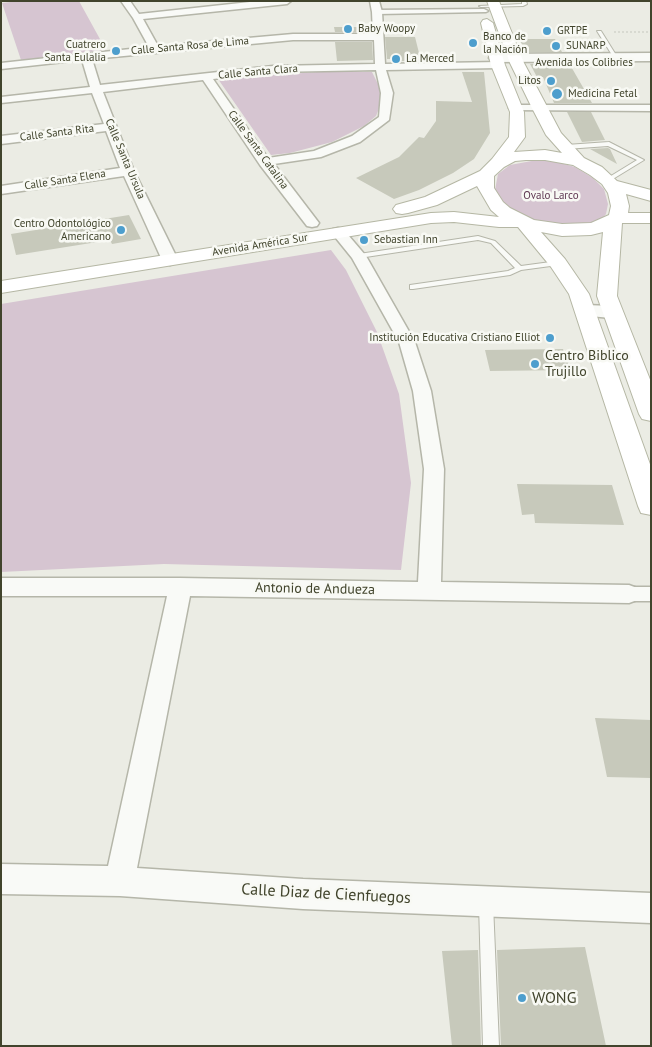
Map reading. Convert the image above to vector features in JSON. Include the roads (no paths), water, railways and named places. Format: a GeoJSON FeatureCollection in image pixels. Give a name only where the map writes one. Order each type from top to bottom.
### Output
{"type":"FeatureCollection","features":[{"type":"Feature","properties":{"kind":"main road"},"geometry":{"type":"LineString","coordinates":[[487,5],[554,135],[578,161],[610,182],[650,195]]}},
{"type":"Feature","properties":{"kind":"main road"},"geometry":{"type":"LineString","coordinates":[[487,5],[496,62],[516,110],[517,136],[492,169],[486,188],[497,206],[525,223],[547,229],[576,230],[604,226],[616,220],[651,218]]}},
{"type":"Feature","properties":{"kind":"main road","name":"Avenida América Sur"},"geometry":{"type":"LineString","coordinates":[[1,287],[312,223],[404,209],[439,198],[511,157],[545,155],[578,161]]}},
{"type":"Feature","properties":{"kind":"main road"},"geometry":{"type":"LineString","coordinates":[[610,182],[620,200],[607,296],[611,312],[651,414]]}},
{"type":"Feature","properties":{"kind":"main road","name":"Avenida América Sur"},"geometry":{"type":"LineString","coordinates":[[1,270],[338,232],[431,218],[454,217],[525,223]]}},
{"type":"Feature","properties":{"kind":"main road"},"geometry":{"type":"LineString","coordinates":[[525,223],[532,234],[558,263],[579,294],[651,506]]}},
{"type":"Feature","properties":{"kind":"street"},"geometry":{"type":"LineString","coordinates":[[125,1],[137,17],[155,49]]}},
{"type":"Feature","properties":{"kind":"street"},"geometry":{"type":"LineString","coordinates":[[137,17],[287,1]]}},
{"type":"Feature","properties":{"kind":"street"},"geometry":{"type":"LineString","coordinates":[[266,162],[317,154],[356,139],[385,118],[387,93],[380,66],[377,12],[374,1]]}},
{"type":"Feature","properties":{"kind":"street"},"geometry":{"type":"LineString","coordinates":[[377,12],[487,5]]}},
{"type":"Feature","properties":{"kind":"street","name":"Calle Santa Rosa de Lima"},"geometry":{"type":"LineString","coordinates":[[1,66],[155,49],[293,37],[379,37]]}},
{"type":"Feature","properties":{"kind":"street","name":"Calle Santa Ursula"},"geometry":{"type":"LineString","coordinates":[[86,56],[96,89],[128,171],[167,252]]}},
{"type":"Feature","properties":{"kind":"street","name":"Avenida los Colibries"},"geometry":{"type":"LineString","coordinates":[[516,61],[618,60],[651,57]]}},
{"type":"Feature","properties":{"kind":"street","name":"Avenida los Colibries"},"geometry":{"type":"LineString","coordinates":[[618,60],[651,63]]}},
{"type":"Feature","properties":{"kind":"street","name":"Calle Santa Clara"},"geometry":{"type":"LineString","coordinates":[[1,100],[273,69],[516,61]]}},
{"type":"Feature","properties":{"kind":"street","name":"Calle Santa Catalina"},"geometry":{"type":"LineString","coordinates":[[206,76],[266,162],[312,223]]}},
{"type":"Feature","properties":{"kind":"street"},"geometry":{"type":"LineString","coordinates":[[516,110],[651,108]]}},
{"type":"Feature","properties":{"kind":"street"},"geometry":{"type":"LineString","coordinates":[[584,110],[651,112]]}},
{"type":"Feature","properties":{"kind":"street","name":"Calle Santa Rita"},"geometry":{"type":"LineString","coordinates":[[1,140],[112,127]]}},
{"type":"Feature","properties":{"kind":"street","name":"Calle Santa Elena"},"geometry":{"type":"LineString","coordinates":[[1,190],[128,171]]}},
{"type":"Feature","properties":{"kind":"street"},"geometry":{"type":"LineString","coordinates":[[338,232],[358,256],[407,342],[422,391],[434,470],[429,591]]}},
{"type":"Feature","properties":{"kind":"street"},"geometry":{"type":"LineString","coordinates":[[586,311],[611,312]]}},
{"type":"Feature","properties":{"kind":"street","name":"Antonio de Andueza"},"geometry":{"type":"LineString","coordinates":[[1,586],[640,594]]}},
{"type":"Feature","properties":{"kind":"street"},"geometry":{"type":"LineString","coordinates":[[120,881],[180,587]]}},
{"type":"Feature","properties":{"kind":"street","name":"Calle Diaz de Cienfuegos"},"geometry":{"type":"LineString","coordinates":[[1,879],[120,881],[303,894],[651,908]]}},
{"type":"Feature","properties":{"kind":"lane"},"geometry":{"type":"LineString","coordinates":[[487,5],[523,5],[525,4],[524,1]]}},
{"type":"Feature","properties":{"kind":"lane"},"geometry":{"type":"LineString","coordinates":[[599,32],[618,60]]}},
{"type":"Feature","properties":{"kind":"lane"},"geometry":{"type":"LineString","coordinates":[[566,147],[609,144],[641,160],[610,182]]}},
{"type":"Feature","properties":{"kind":"lane"},"geometry":{"type":"LineString","coordinates":[[358,256],[478,238],[493,242],[519,268]]}},
{"type":"Feature","properties":{"kind":"lane"},"geometry":{"type":"LineString","coordinates":[[413,287],[510,273],[519,268],[558,263]]}},
{"type":"Feature","properties":{"kind":"lane"},"geometry":{"type":"LineString","coordinates":[[486,901],[491,1046]]}},
{"type":"Feature","properties":{"kind":"place","name":"Baby Woopy"},"geometry":{"type":"Point","coordinates":[348,29]}},
{"type":"Feature","properties":{"kind":"place","name":"GRTPE"},"geometry":{"type":"Point","coordinates":[547,31]}},
{"type":"Feature","properties":{"kind":"place","name":"Banco de la Nación"},"geometry":{"type":"Point","coordinates":[473,43]}},
{"type":"Feature","properties":{"kind":"place","name":"SUNARP"},"geometry":{"type":"Point","coordinates":[556,46]}},
{"type":"Feature","properties":{"kind":"place","name":"Cuatrero Santa Eulalia"},"geometry":{"type":"Point","coordinates":[116,51]}},
{"type":"Feature","properties":{"kind":"place","name":"La Merced"},"geometry":{"type":"Point","coordinates":[396,59]}},
{"type":"Feature","properties":{"kind":"place","name":"Litos"},"geometry":{"type":"Point","coordinates":[551,81]}},
{"type":"Feature","properties":{"kind":"place","name":"Medicina Fetal"},"geometry":{"type":"Point","coordinates":[557,94]}},
{"type":"Feature","properties":{"kind":"place","name":"Centro Odontológico Americano"},"geometry":{"type":"Point","coordinates":[121,230]}},
{"type":"Feature","properties":{"kind":"place","name":"Sebastian Inn"},"geometry":{"type":"Point","coordinates":[364,240]}},
{"type":"Feature","properties":{"kind":"place","name":"Institución Educativa Cristiano Elliot"},"geometry":{"type":"Point","coordinates":[550,338]}},
{"type":"Feature","properties":{"kind":"place","name":"Centro Biblico Trujillo"},"geometry":{"type":"Point","coordinates":[535,364]}},
{"type":"Feature","properties":{"kind":"place","name":"WONG"},"geometry":{"type":"Point","coordinates":[522,998]}},
{"type":"Feature","properties":{"kind":"park label","name":"Ovalo Larco"},"geometry":{"type":"Point","coordinates":[551,196]}}]}
